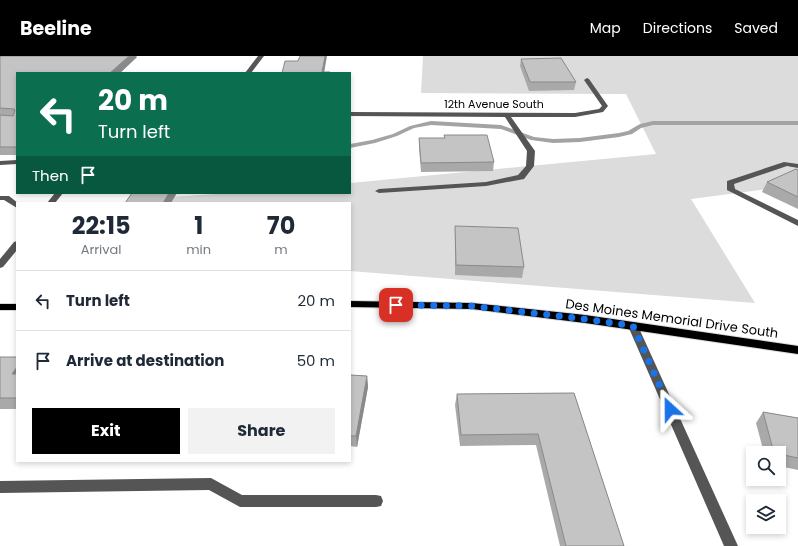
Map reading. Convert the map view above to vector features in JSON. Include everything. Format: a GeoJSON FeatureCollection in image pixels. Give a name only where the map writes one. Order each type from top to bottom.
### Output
{"type":"FeatureCollection","features":[{"type":"Feature","properties":{"kind":"main road","name":"Des Moines Memorial Drive South"},"geometry":{"type":"LineString","coordinates":[[351,304],[472,306],[585,319],[798,350]]}},
{"type":"Feature","properties":{"kind":"main road"},"geometry":{"type":"LineString","coordinates":[[0,307],[16,307]]}},
{"type":"Feature","properties":{"kind":"street"},"geometry":{"type":"LineString","coordinates":[[249,72],[261,56]]}},
{"type":"Feature","properties":{"kind":"street","name":"12th Avenue South"},"geometry":{"type":"LineString","coordinates":[[351,114],[575,115],[600,111],[605,106],[587,80]]}},
{"type":"Feature","properties":{"kind":"street"},"geometry":{"type":"LineString","coordinates":[[379,191],[486,184],[521,177],[530,166],[530,151],[506,114]]}},
{"type":"Feature","properties":{"kind":"street"},"geometry":{"type":"LineString","coordinates":[[0,163],[16,162]]}},
{"type":"Feature","properties":{"kind":"street"},"geometry":{"type":"LineString","coordinates":[[798,166],[787,164],[730,183],[731,190],[798,224]]}},
{"type":"Feature","properties":{"kind":"street"},"geometry":{"type":"LineString","coordinates":[[52,202],[58,194]]}},
{"type":"Feature","properties":{"kind":"street"},"geometry":{"type":"LineString","coordinates":[[0,198],[6,198],[16,205]]}},
{"type":"Feature","properties":{"kind":"street"},"geometry":{"type":"LineString","coordinates":[[0,265],[16,245]]}},
{"type":"Feature","properties":{"kind":"street"},"geometry":{"type":"LineString","coordinates":[[633,326],[731,546]]}},
{"type":"Feature","properties":{"kind":"street"},"geometry":{"type":"LineString","coordinates":[[0,487],[211,484],[240,501],[376,501]]}},
{"type":"Feature","properties":{"kind":"shaded area"},"geometry":{"type":"Polygon","coordinates":[[[423,56],[798,56],[798,185],[691,199],[755,303],[351,271],[351,202],[140,202],[141,199],[215,194],[351,194],[351,183],[656,154],[626,94],[421,93],[423,56]]]}},
{"type":"Feature","properties":{"kind":"building"},"geometry":{"type":"Polygon","coordinates":[[[129,56],[111,72],[16,72],[16,147],[0,147],[0,115],[13,116],[15,110],[0,108],[0,57],[129,56]]]}},
{"type":"Feature","properties":{"kind":"building"},"geometry":{"type":"Polygon","coordinates":[[[300,56],[325,56],[322,72],[282,72],[285,61],[298,61],[300,56]]]}},
{"type":"Feature","properties":{"kind":"building"},"geometry":{"type":"Polygon","coordinates":[[[561,58],[576,82],[530,82],[521,59],[561,58]]]}},
{"type":"Feature","properties":{"kind":"building"},"geometry":{"type":"Polygon","coordinates":[[[444,135],[487,135],[494,162],[421,163],[419,138],[445,138],[444,135]]]}},
{"type":"Feature","properties":{"kind":"building"},"geometry":{"type":"Polygon","coordinates":[[[796,169],[798,170],[798,197],[767,182],[796,169]]]}},
{"type":"Feature","properties":{"kind":"building"},"geometry":{"type":"Polygon","coordinates":[[[131,194],[168,194],[164,202],[126,202],[131,194]]]}},
{"type":"Feature","properties":{"kind":"building"},"geometry":{"type":"Polygon","coordinates":[[[455,226],[518,228],[524,267],[456,265],[455,226]]]}},
{"type":"Feature","properties":{"kind":"building"},"geometry":{"type":"Polygon","coordinates":[[[0,357],[16,357],[16,368],[12,374],[16,374],[16,398],[0,398],[0,357]]]}},
{"type":"Feature","properties":{"kind":"building"},"geometry":{"type":"Polygon","coordinates":[[[351,375],[367,376],[356,436],[351,436],[351,375]]]}},
{"type":"Feature","properties":{"kind":"building"},"geometry":{"type":"Polygon","coordinates":[[[574,393],[624,546],[566,546],[538,434],[461,435],[457,394],[574,393]]]}},
{"type":"Feature","properties":{"kind":"building"},"geometry":{"type":"Polygon","coordinates":[[[763,412],[798,418],[798,458],[786,455],[786,446],[772,446],[763,412]]]}},
{"type":"Feature","properties":{"kind":"waterway"},"geometry":{"type":"LineString","coordinates":[[351,146],[373,142],[395,135],[412,127],[431,123],[501,127],[533,139],[553,141],[580,140],[619,135],[630,132],[642,125],[653,123],[798,123]]}},
{"type":"Feature","properties":{"kind":"route"},"geometry":{"type":"LineString","coordinates":[[396,305],[472,306],[633,326],[670,409]]}}]}
